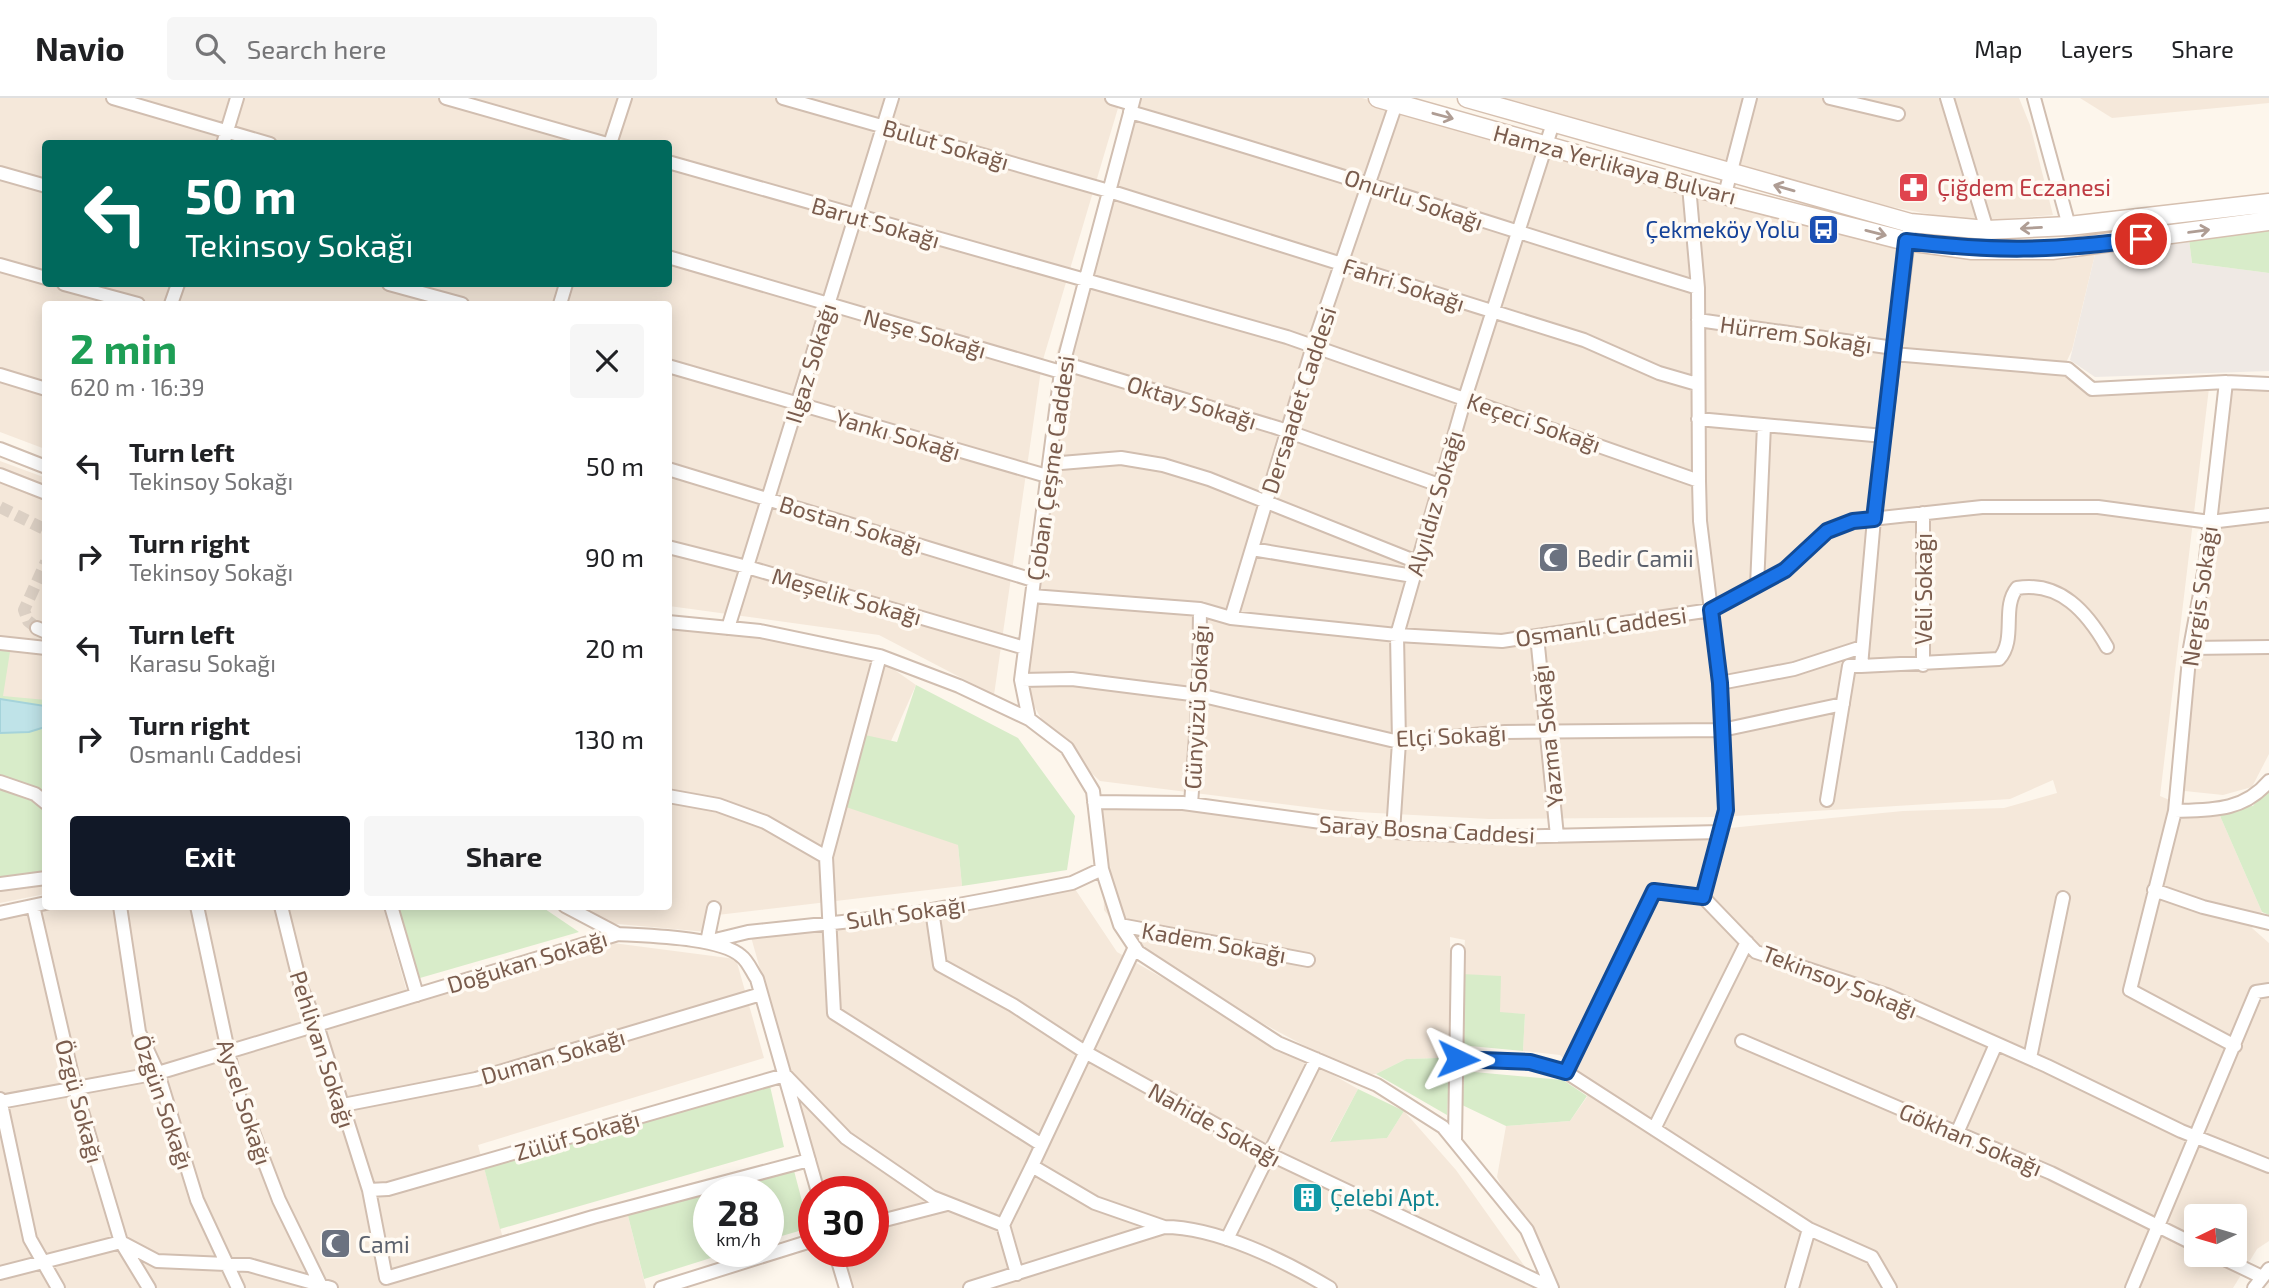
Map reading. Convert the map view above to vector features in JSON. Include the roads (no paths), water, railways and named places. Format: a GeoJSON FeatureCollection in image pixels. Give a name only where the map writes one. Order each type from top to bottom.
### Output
{"type":"FeatureCollection","features":[{"type":"Feature","properties":{"kind":"main road","name":"Hamza Yerlikaya Bulvarı"},"geometry":{"type":"LineString","coordinates":[[1378,98],[1398,101],[1689,186],[1908,232],[2069,226],[2269,203]]}},
{"type":"Feature","properties":{"kind":"main road","name":"Hamza Yerlikaya Bulvarı"},"geometry":{"type":"LineString","coordinates":[[1467,98],[1507,103],[1553,122],[1732,173],[1908,232],[1972,250],[2052,250],[2269,222]]}},
{"type":"Feature","properties":{"kind":"street"},"geometry":{"type":"LineString","coordinates":[[113,98],[225,137],[244,140]]}},
{"type":"Feature","properties":{"kind":"street"},"geometry":{"type":"LineString","coordinates":[[225,137],[237,98]]}},
{"type":"Feature","properties":{"kind":"street"},"geometry":{"type":"LineString","coordinates":[[446,98],[594,140]]}},
{"type":"Feature","properties":{"kind":"street"},"geometry":{"type":"LineString","coordinates":[[609,140],[625,98]]}},
{"type":"Feature","properties":{"kind":"street","name":"Bulut Sokağı"},"geometry":{"type":"LineString","coordinates":[[783,98],[1109,191]]}},
{"type":"Feature","properties":{"kind":"street","name":"Ilgaz Sokağı"},"geometry":{"type":"LineString","coordinates":[[728,628],[892,98]]}},
{"type":"Feature","properties":{"kind":"street","name":"Onurlu Sokağı"},"geometry":{"type":"LineString","coordinates":[[1112,98],[1517,233],[1698,288]]}},
{"type":"Feature","properties":{"kind":"street"},"geometry":{"type":"LineString","coordinates":[[1725,194],[1750,98]]}},
{"type":"Feature","properties":{"kind":"street"},"geometry":{"type":"LineString","coordinates":[[1830,98],[1898,114]]}},
{"type":"Feature","properties":{"kind":"street"},"geometry":{"type":"LineString","coordinates":[[1947,98],[1987,230]]}},
{"type":"Feature","properties":{"kind":"street"},"geometry":{"type":"LineString","coordinates":[[2034,98],[2069,226]]}},
{"type":"Feature","properties":{"kind":"street","name":"Dersaadet Caddesi"},"geometry":{"type":"LineString","coordinates":[[1231,618],[1313,345],[1398,101]]}},
{"type":"Feature","properties":{"kind":"street","name":"Çoban Çeşme Caddesi"},"geometry":{"type":"LineString","coordinates":[[1029,719],[1021,680],[1062,367],[1132,105]]}},
{"type":"Feature","properties":{"kind":"street","name":"Alyıldız Sokağı"},"geometry":{"type":"LineString","coordinates":[[1393,832],[1399,742],[1397,635],[1465,398],[1553,122]]}},
{"type":"Feature","properties":{"kind":"street","name":"Barut Sokağı"},"geometry":{"type":"LineString","coordinates":[[672,163],[1085,281]]}},
{"type":"Feature","properties":{"kind":"street"},"geometry":{"type":"LineString","coordinates":[[0,173],[42,185]]}},
{"type":"Feature","properties":{"kind":"street"},"geometry":{"type":"LineString","coordinates":[[1566,1072],[1654,891],[1703,897],[1726,810],[1720,683],[1700,521],[1698,288],[1689,186]]}},
{"type":"Feature","properties":{"kind":"street","name":"Fahri Sokağı"},"geometry":{"type":"LineString","coordinates":[[1109,191],[1584,340],[1659,373],[1697,384]]}},
{"type":"Feature","properties":{"kind":"street"},"geometry":{"type":"LineString","coordinates":[[1861,666],[1874,519],[1908,232]]}},
{"type":"Feature","properties":{"kind":"street","name":"Neşe Sokağı"},"geometry":{"type":"LineString","coordinates":[[672,258],[828,304],[1062,367]]}},
{"type":"Feature","properties":{"kind":"street"},"geometry":{"type":"LineString","coordinates":[[0,265],[42,277]]}},
{"type":"Feature","properties":{"kind":"street","name":"Keçeci Sokağı"},"geometry":{"type":"LineString","coordinates":[[1085,281],[1313,345],[1699,481]]}},
{"type":"Feature","properties":{"kind":"street"},"geometry":{"type":"LineString","coordinates":[[75,287],[127,301]]}},
{"type":"Feature","properties":{"kind":"street"},"geometry":{"type":"LineString","coordinates":[[400,287],[451,301]]}},
{"type":"Feature","properties":{"kind":"street","name":"Hürrem Sokağı"},"geometry":{"type":"LineString","coordinates":[[1698,320],[1893,351],[2068,369],[2092,389],[2226,382],[2269,384]]}},
{"type":"Feature","properties":{"kind":"street","name":"Yankı Sokağı"},"geometry":{"type":"LineString","coordinates":[[672,367],[797,406],[1048,470]]}},
{"type":"Feature","properties":{"kind":"street","name":"Oktay Sokağı"},"geometry":{"type":"LineString","coordinates":[[1062,367],[1286,431],[1439,485]]}},
{"type":"Feature","properties":{"kind":"street"},"geometry":{"type":"LineString","coordinates":[[0,375],[42,388]]}},
{"type":"Feature","properties":{"kind":"street","name":"Nergis Sokağı"},"geometry":{"type":"LineString","coordinates":[[2226,382],[2205,567],[2190,648],[2175,811],[2130,990],[2235,1046]]}},
{"type":"Feature","properties":{"kind":"street"},"geometry":{"type":"LineString","coordinates":[[1698,419],[1884,436]]}},
{"type":"Feature","properties":{"kind":"street"},"geometry":{"type":"LineString","coordinates":[[1757,586],[1765,425]]}},
{"type":"Feature","properties":{"kind":"street"},"geometry":{"type":"LineString","coordinates":[[0,449],[42,465]]}},
{"type":"Feature","properties":{"kind":"street"},"geometry":{"type":"LineString","coordinates":[[1048,470],[1121,458],[1163,466],[1265,502],[1417,562]]}},
{"type":"Feature","properties":{"kind":"street","name":"Bostan Sokağı"},"geometry":{"type":"LineString","coordinates":[[672,470],[1034,580]]}},
{"type":"Feature","properties":{"kind":"street"},"geometry":{"type":"LineString","coordinates":[[0,475],[42,491]]}},
{"type":"Feature","properties":{"kind":"street","name":"Osmanlı Caddesi"},"geometry":{"type":"LineString","coordinates":[[1032,596],[1200,610],[1231,618],[1397,635],[1502,641],[1711,610],[1785,570],[1827,531],[1853,521],[1982,507],[2098,507],[2210,522],[2269,516]]}},
{"type":"Feature","properties":{"kind":"street","name":"Veli Sokağı"},"geometry":{"type":"LineString","coordinates":[[1923,513],[1923,665]]}},
{"type":"Feature","properties":{"kind":"street","name":"Meşelik Sokağı"},"geometry":{"type":"LineString","coordinates":[[672,548],[747,567],[1025,649]]}},
{"type":"Feature","properties":{"kind":"street"},"geometry":{"type":"LineString","coordinates":[[1252,549],[1413,576]]}},
{"type":"Feature","properties":{"kind":"street"},"geometry":{"type":"LineString","coordinates":[[1827,800],[1849,666],[1923,665],[1999,659],[2008,649],[2011,596],[2017,589],[2037,585],[2068,599],[2094,624],[2107,647]]}},
{"type":"Feature","properties":{"kind":"street","name":"Günyüzü Sokağı"},"geometry":{"type":"LineString","coordinates":[[1191,804],[1199,695],[1200,610]]}},
{"type":"Feature","properties":{"kind":"street"},"geometry":{"type":"LineString","coordinates":[[672,622],[760,631],[880,656],[959,686],[1029,719],[1067,748],[1093,791],[1102,869],[1120,925],[1135,947],[1278,1043],[1377,1086],[1443,1127],[1527,1230],[1552,1288]]}},
{"type":"Feature","properties":{"kind":"street","name":"Yazma Sokağı"},"geometry":{"type":"LineString","coordinates":[[1537,636],[1549,732],[1557,836]]}},
{"type":"Feature","properties":{"kind":"street"},"geometry":{"type":"LineString","coordinates":[[0,643],[42,648]]}},
{"type":"Feature","properties":{"kind":"street"},"geometry":{"type":"LineString","coordinates":[[1720,683],[1794,669],[1862,647]]}},
{"type":"Feature","properties":{"kind":"street"},"geometry":{"type":"LineString","coordinates":[[2190,648],[2269,647]]}},
{"type":"Feature","properties":{"kind":"street"},"geometry":{"type":"LineString","coordinates":[[880,656],[826,857],[834,1013],[1042,1144]]}},
{"type":"Feature","properties":{"kind":"street","name":"Elçi Sokağı"},"geometry":{"type":"LineString","coordinates":[[1021,680],[1072,679],[1199,695],[1399,742],[1505,732],[1722,730],[1843,705]]}},
{"type":"Feature","properties":{"kind":"street"},"geometry":{"type":"LineString","coordinates":[[2175,811],[2216,810],[2244,803],[2269,781]]}},
{"type":"Feature","properties":{"kind":"street"},"geometry":{"type":"LineString","coordinates":[[0,782],[35,794],[42,800]]}},
{"type":"Feature","properties":{"kind":"street"},"geometry":{"type":"LineString","coordinates":[[672,797],[718,804],[765,822],[826,857]]}},
{"type":"Feature","properties":{"kind":"street","name":"Saray Bosna Caddesi"},"geometry":{"type":"LineString","coordinates":[[1094,802],[1191,804],[1393,832],[1498,837],[1720,832]]}},
{"type":"Feature","properties":{"kind":"street","name":"Sulh Sokağı"},"geometry":{"type":"LineString","coordinates":[[707,942],[748,932],[932,910],[1072,883],[1102,869]]}},
{"type":"Feature","properties":{"kind":"street"},"geometry":{"type":"LineString","coordinates":[[0,884],[42,879]]}},
{"type":"Feature","properties":{"kind":"street"},"geometry":{"type":"LineString","coordinates":[[2154,890],[2269,923]]}},
{"type":"Feature","properties":{"kind":"street","name":"Tekinsoy Sokağı"},"geometry":{"type":"LineString","coordinates":[[1703,897],[1756,952],[1887,995],[2196,1137],[2269,1166]]}},
{"type":"Feature","properties":{"kind":"street"},"geometry":{"type":"LineString","coordinates":[[2029,1058],[2063,898]]}},
{"type":"Feature","properties":{"kind":"street"},"geometry":{"type":"LineString","coordinates":[[0,914],[39,904]]}},
{"type":"Feature","properties":{"kind":"street","name":"Özgü Sokağı"},"geometry":{"type":"LineString","coordinates":[[39,904],[40,929],[75,1088],[121,1242],[149,1288]]}},
{"type":"Feature","properties":{"kind":"street"},"geometry":{"type":"LineString","coordinates":[[707,942],[714,908]]}},
{"type":"Feature","properties":{"kind":"street","name":"Özgün Sokağı"},"geometry":{"type":"LineString","coordinates":[[121,910],[139,1032],[158,1073],[197,1200],[238,1288]]}},
{"type":"Feature","properties":{"kind":"street","name":"Aysel Sokağı"},"geometry":{"type":"LineString","coordinates":[[198,910],[226,1052],[236,1088],[279,1200],[324,1287]]}},
{"type":"Feature","properties":{"kind":"street","name":"Pehlivan Sokağı"},"geometry":{"type":"LineString","coordinates":[[282,910],[301,987],[317,1025],[369,1190],[387,1283]]}},
{"type":"Feature","properties":{"kind":"street"},"geometry":{"type":"LineString","coordinates":[[392,910],[417,995]]}},
{"type":"Feature","properties":{"kind":"street"},"geometry":{"type":"LineString","coordinates":[[573,910],[618,934]]}},
{"type":"Feature","properties":{"kind":"street","name":"Nahide Sokağı"},"geometry":{"type":"LineString","coordinates":[[932,910],[940,965],[1013,1005],[1085,1052],[1269,1154],[1552,1288]]}},
{"type":"Feature","properties":{"kind":"street","name":"Kadem Sokağı"},"geometry":{"type":"LineString","coordinates":[[1120,925],[1308,960]]}},
{"type":"Feature","properties":{"kind":"street","name":"Doğukan Sokağı"},"geometry":{"type":"LineString","coordinates":[[0,1101],[158,1073],[618,934],[707,942],[741,955],[757,979],[814,1176]]}},
{"type":"Feature","properties":{"kind":"street"},"geometry":{"type":"LineString","coordinates":[[1654,1129],[1747,942]]}},
{"type":"Feature","properties":{"kind":"street"},"geometry":{"type":"LineString","coordinates":[[1017,1273],[1003,1225],[1135,947]]}},
{"type":"Feature","properties":{"kind":"street"},"geometry":{"type":"LineString","coordinates":[[1455,1140],[1458,951]]}},
{"type":"Feature","properties":{"kind":"street"},"geometry":{"type":"LineString","coordinates":[[2133,1288],[2235,1046],[2263,991]]}},
{"type":"Feature","properties":{"kind":"street","name":"Duman Sokağı"},"geometry":{"type":"LineString","coordinates":[[342,1105],[476,1079],[761,994]]}},
{"type":"Feature","properties":{"kind":"street","name":"Gökhan Sokağı"},"geometry":{"type":"LineString","coordinates":[[1742,1041],[2051,1173],[2184,1239]]}},
{"type":"Feature","properties":{"kind":"street"},"geometry":{"type":"LineString","coordinates":[[1957,1133],[1996,1044]]}},
{"type":"Feature","properties":{"kind":"street"},"geometry":{"type":"LineString","coordinates":[[1227,1239],[1317,1059]]}},
{"type":"Feature","properties":{"kind":"street"},"geometry":{"type":"LineString","coordinates":[[1458,1059],[1530,1062],[1566,1072],[1809,1229],[1872,1257],[1890,1288]]}},
{"type":"Feature","properties":{"kind":"street"},"geometry":{"type":"LineString","coordinates":[[785,1075],[846,1138],[932,1197],[1003,1225]]}},
{"type":"Feature","properties":{"kind":"street","name":"Zülüf Sokağı"},"geometry":{"type":"LineString","coordinates":[[369,1190],[388,1189],[785,1075]]}},
{"type":"Feature","properties":{"kind":"street"},"geometry":{"type":"LineString","coordinates":[[0,1101],[30,1239],[58,1288]]}},
{"type":"Feature","properties":{"kind":"street"},"geometry":{"type":"LineString","coordinates":[[387,1283],[593,1217],[809,1160]]}},
{"type":"Feature","properties":{"kind":"street"},"geometry":{"type":"LineString","coordinates":[[1032,1166],[1095,1203],[1164,1227]]}},
{"type":"Feature","properties":{"kind":"street"},"geometry":{"type":"LineString","coordinates":[[889,1219],[948,1204]]}},
{"type":"Feature","properties":{"kind":"street"},"geometry":{"type":"LineString","coordinates":[[970,1288],[1164,1227],[1186,1227],[1227,1239],[1330,1288]]}},
{"type":"Feature","properties":{"kind":"street"},"geometry":{"type":"LineString","coordinates":[[1792,1288],[1809,1229]]}},
{"type":"Feature","properties":{"kind":"street"},"geometry":{"type":"LineString","coordinates":[[0,1273],[121,1242],[157,1261],[249,1265],[324,1287]]}},
{"type":"Feature","properties":{"kind":"street"},"geometry":{"type":"LineString","coordinates":[[661,1288],[798,1245]]}},
{"type":"Feature","properties":{"kind":"street"},"geometry":{"type":"LineString","coordinates":[[840,1267],[846,1288]]}},
{"type":"Feature","properties":{"kind":"street"},"geometry":{"type":"LineString","coordinates":[[2240,1267],[2262,1278]]}},
{"type":"Feature","properties":{"kind":"water"},"geometry":{"type":"Polygon","coordinates":[[[0,699],[42,706],[42,728],[29,732],[0,733],[0,699]]]}},
{"type":"Feature","properties":{"kind":"tunnel"},"geometry":{"type":"LineString","coordinates":[[0,507],[42,528]]}},
{"type":"Feature","properties":{"kind":"tunnel"},"geometry":{"type":"LineString","coordinates":[[37,628],[28,621],[24,610],[42,571]]}},
{"type":"Feature","properties":{"kind":"place","name":"Çiğdem Eczanesi"},"geometry":{"type":"Point","coordinates":[1914,187]}},
{"type":"Feature","properties":{"kind":"place","name":"Çekmeköy Yolu"},"geometry":{"type":"Point","coordinates":[1823,229]}},
{"type":"Feature","properties":{"kind":"place","name":"Bedir Camii"},"geometry":{"type":"Point","coordinates":[1554,558]}},
{"type":"Feature","properties":{"kind":"place","name":"Çelebi Apt."},"geometry":{"type":"Point","coordinates":[1307,1197]}},
{"type":"Feature","properties":{"kind":"place","name":"Cami"},"geometry":{"type":"Point","coordinates":[335,1244]}}]}
